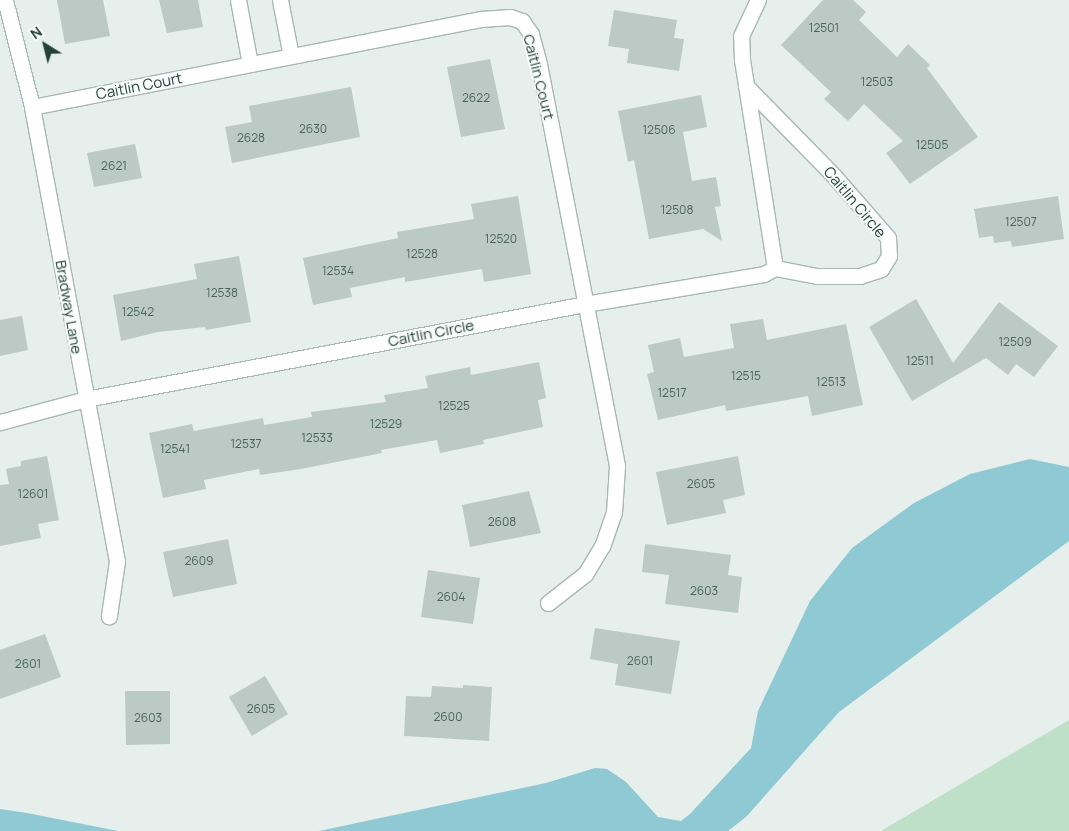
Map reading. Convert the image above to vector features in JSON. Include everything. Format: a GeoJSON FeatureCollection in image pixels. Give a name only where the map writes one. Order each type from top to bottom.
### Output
{"type":"FeatureCollection","features":[{"type":"Feature","properties":{"kind":"street","name":"Bradway Lane"},"geometry":{"type":"LineString","coordinates":[[5,0],[32,107],[117,561],[109,616]]}},
{"type":"Feature","properties":{"kind":"street"},"geometry":{"type":"LineString","coordinates":[[238,0],[250,64]]}},
{"type":"Feature","properties":{"kind":"street"},"geometry":{"type":"LineString","coordinates":[[280,0],[291,56]]}},
{"type":"Feature","properties":{"kind":"street"},"geometry":{"type":"LineString","coordinates":[[758,0],[741,36],[746,86],[775,268]]}},
{"type":"Feature","properties":{"kind":"street","name":"Caitlin Court"},"geometry":{"type":"LineString","coordinates":[[32,107],[482,19],[510,16],[522,21],[531,34],[539,64],[617,466],[614,512],[602,546],[585,574],[548,603]]}},
{"type":"Feature","properties":{"kind":"street","name":"Caitlin Circle"},"geometry":{"type":"LineString","coordinates":[[0,422],[86,399],[585,304],[764,274],[775,268],[817,276],[860,276],[881,268],[889,256],[888,238],[834,176],[746,86]]}},
{"type":"Feature","properties":{"kind":"green space"},"geometry":{"type":"Polygon","coordinates":[[[1069,720],[1069,831],[881,831],[1069,720]]]}},
{"type":"Feature","properties":{"kind":"water"},"geometry":{"type":"Polygon","coordinates":[[[1030,459],[1069,467],[1069,541],[839,712],[746,817],[728,831],[319,831],[546,783],[595,768],[607,769],[626,782],[658,817],[681,821],[690,814],[751,748],[758,711],[810,601],[852,548],[914,503],[970,474],[1030,459]]]}},
{"type":"Feature","properties":{"kind":"water"},"geometry":{"type":"Polygon","coordinates":[[[0,809],[27,813],[118,831],[0,831],[0,809]]]}},
{"type":"Feature","properties":{"kind":"building"},"geometry":{"type":"Polygon","coordinates":[[[57,0],[103,0],[110,36],[65,44],[57,0]]]}},
{"type":"Feature","properties":{"kind":"building"},"geometry":{"type":"Polygon","coordinates":[[[159,0],[198,0],[203,27],[167,33],[159,0]]]}},
{"type":"Feature","properties":{"kind":"building"},"geometry":{"type":"Polygon","coordinates":[[[823,0],[853,0],[866,12],[859,20],[897,57],[908,44],[930,65],[927,68],[978,137],[910,184],[886,153],[903,141],[864,104],[848,121],[824,99],[831,92],[781,45],[823,0]]]}},
{"type":"Feature","properties":{"kind":"building"},"geometry":{"type":"Polygon","coordinates":[[[614,10],[677,20],[674,38],[684,39],[679,71],[627,63],[629,49],[608,46],[614,10]]]}},
{"type":"Feature","properties":{"kind":"building"},"geometry":{"type":"Polygon","coordinates":[[[490,59],[505,129],[461,137],[447,67],[490,59]]]}},
{"type":"Feature","properties":{"kind":"building"},"geometry":{"type":"Polygon","coordinates":[[[351,87],[360,137],[232,163],[225,127],[252,122],[249,106],[351,87]]]}},
{"type":"Feature","properties":{"kind":"building"},"geometry":{"type":"Polygon","coordinates":[[[701,95],[707,127],[683,132],[692,181],[716,177],[721,206],[715,207],[722,241],[703,229],[649,239],[634,160],[628,162],[618,111],[701,95]]]}},
{"type":"Feature","properties":{"kind":"building"},"geometry":{"type":"Polygon","coordinates":[[[135,144],[142,178],[94,187],[87,153],[135,144]]]}},
{"type":"Feature","properties":{"kind":"building"},"geometry":{"type":"Polygon","coordinates":[[[518,196],[531,274],[484,282],[482,269],[405,282],[405,277],[350,288],[352,297],[313,305],[303,258],[398,238],[397,232],[474,219],[471,204],[518,196]]]}},
{"type":"Feature","properties":{"kind":"building"},"geometry":{"type":"Polygon","coordinates":[[[1058,196],[1064,239],[1012,247],[1011,241],[994,243],[993,236],[979,238],[974,209],[1058,196]]]}},
{"type":"Feature","properties":{"kind":"building"},"geometry":{"type":"Polygon","coordinates":[[[239,256],[251,322],[206,330],[205,327],[158,332],[121,341],[113,295],[197,279],[194,264],[239,256]]]}},
{"type":"Feature","properties":{"kind":"building"},"geometry":{"type":"Polygon","coordinates":[[[916,299],[953,363],[999,302],[1058,346],[1034,377],[1016,364],[1008,375],[986,358],[912,401],[869,327],[916,299]]]}},
{"type":"Feature","properties":{"kind":"building"},"geometry":{"type":"Polygon","coordinates":[[[22,316],[28,350],[0,356],[0,320],[22,316]]]}},
{"type":"Feature","properties":{"kind":"building"},"geometry":{"type":"Polygon","coordinates":[[[763,319],[767,340],[846,324],[863,405],[812,416],[808,396],[726,411],[725,405],[658,420],[647,374],[654,372],[648,345],[680,338],[684,357],[734,348],[730,324],[763,319]]]}},
{"type":"Feature","properties":{"kind":"building"},"geometry":{"type":"Polygon","coordinates":[[[539,362],[546,398],[538,400],[543,427],[483,440],[484,444],[440,453],[437,440],[381,450],[382,453],[301,469],[260,475],[259,469],[204,480],[206,489],[163,498],[149,433],[192,424],[194,431],[263,418],[264,425],[312,417],[311,412],[386,402],[384,395],[428,388],[425,376],[470,367],[471,375],[539,362]]]}},
{"type":"Feature","properties":{"kind":"building"},"geometry":{"type":"Polygon","coordinates":[[[47,456],[59,520],[38,524],[41,538],[0,546],[0,485],[9,484],[6,469],[21,466],[21,461],[47,456]]]}},
{"type":"Feature","properties":{"kind":"building"},"geometry":{"type":"Polygon","coordinates":[[[738,456],[745,495],[723,500],[726,513],[667,525],[656,472],[738,456]]]}},
{"type":"Feature","properties":{"kind":"building"},"geometry":{"type":"Polygon","coordinates":[[[529,491],[541,533],[470,547],[462,505],[529,491]]]}},
{"type":"Feature","properties":{"kind":"building"},"geometry":{"type":"Polygon","coordinates":[[[228,539],[237,584],[173,597],[163,552],[228,539]]]}},
{"type":"Feature","properties":{"kind":"building"},"geometry":{"type":"Polygon","coordinates":[[[645,544],[731,555],[728,575],[742,577],[738,613],[665,604],[669,575],[642,572],[645,544]]]}},
{"type":"Feature","properties":{"kind":"building"},"geometry":{"type":"Polygon","coordinates":[[[428,570],[480,578],[473,624],[421,617],[428,570]]]}},
{"type":"Feature","properties":{"kind":"building"},"geometry":{"type":"Polygon","coordinates":[[[595,628],[680,641],[671,694],[615,685],[618,664],[590,659],[595,628]]]}},
{"type":"Feature","properties":{"kind":"building"},"geometry":{"type":"Polygon","coordinates":[[[45,634],[61,677],[0,699],[0,650],[45,634]]]}},
{"type":"Feature","properties":{"kind":"building"},"geometry":{"type":"Polygon","coordinates":[[[265,676],[288,714],[252,736],[229,697],[265,676]]]}},
{"type":"Feature","properties":{"kind":"building"},"geometry":{"type":"Polygon","coordinates":[[[463,685],[492,687],[489,741],[404,736],[406,696],[431,697],[432,686],[463,688],[463,685]]]}},
{"type":"Feature","properties":{"kind":"building"},"geometry":{"type":"Polygon","coordinates":[[[125,691],[170,691],[170,744],[126,745],[125,691]]]}}]}
